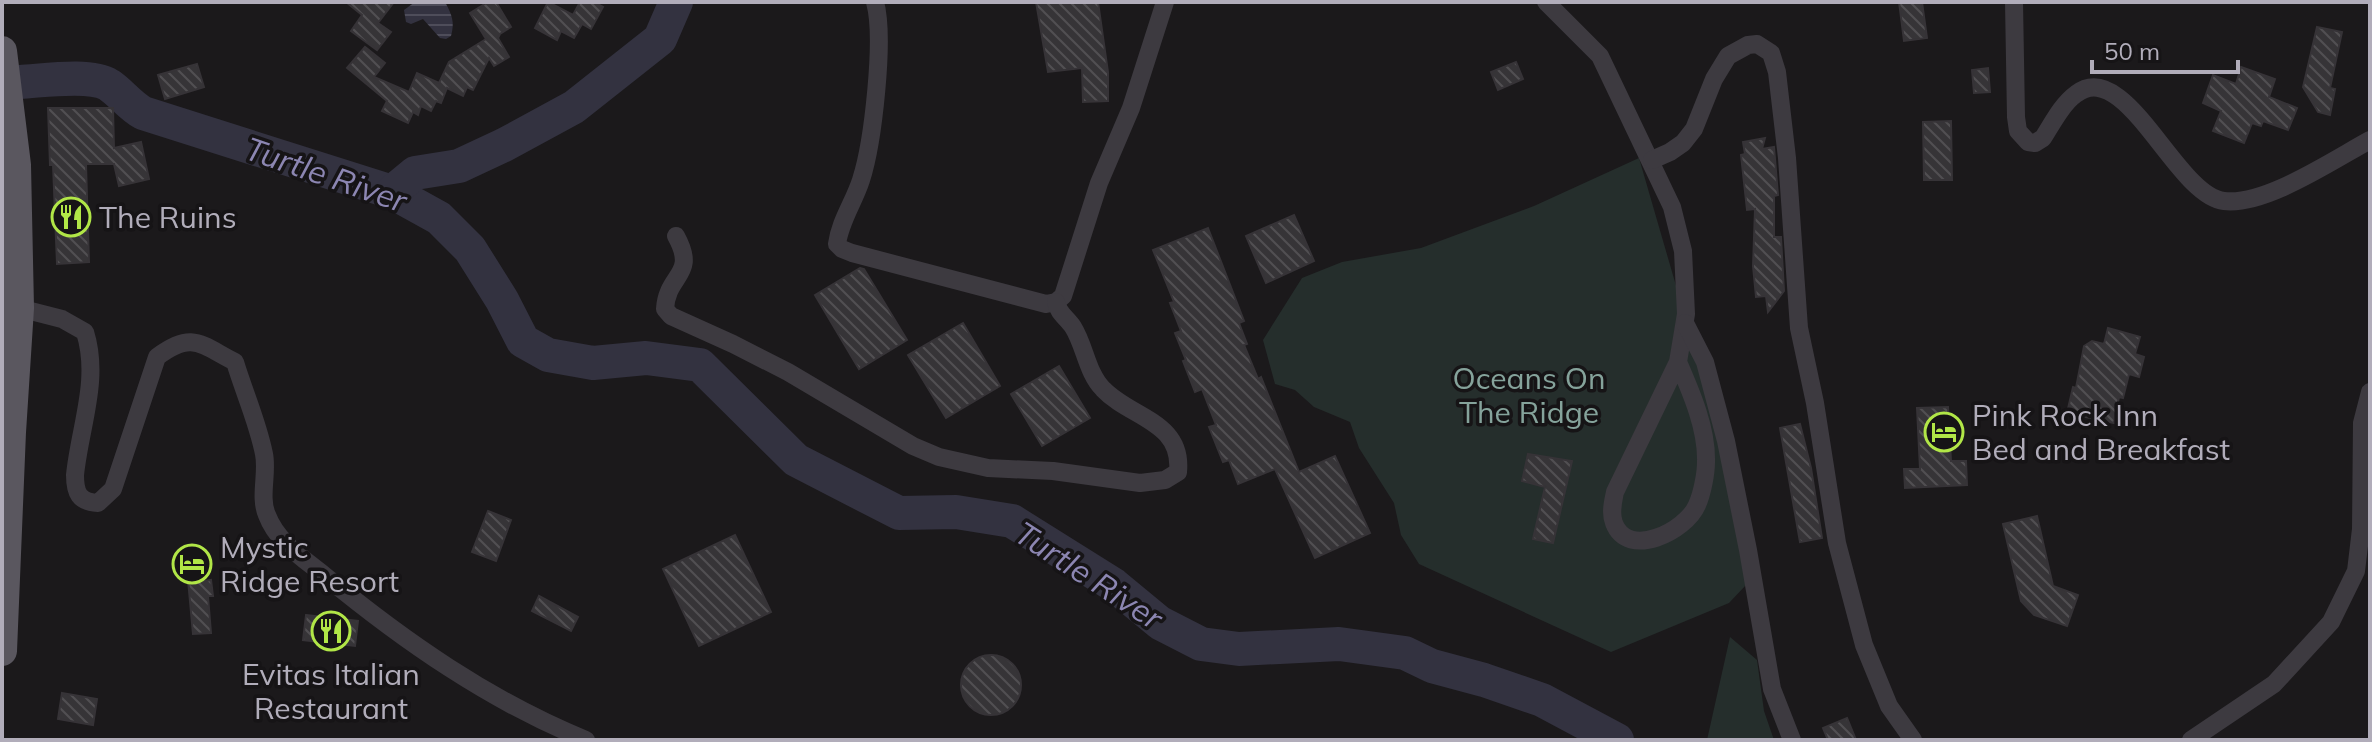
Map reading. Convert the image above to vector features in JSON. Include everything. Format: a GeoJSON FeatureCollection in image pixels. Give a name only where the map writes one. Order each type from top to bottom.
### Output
{"type":"FeatureCollection","features":[{"type":"Feature","properties":{"kind":"main road"},"geometry":{"type":"LineString","coordinates":[[2,51],[16,165],[19,308],[6,433],[2,651]]}},
{"type":"Feature","properties":{"kind":"street"},"geometry":{"type":"LineString","coordinates":[[875,2],[879,17],[879,45],[870,135],[861,179],[837,244],[852,253],[1033,302],[1056,302],[1063,296],[1099,183],[1131,108],[1165,2]]}},
{"type":"Feature","properties":{"kind":"street"},"geometry":{"type":"LineString","coordinates":[[1546,2],[1600,56],[1652,160],[1672,207],[1683,251],[1685,323],[1678,362],[1615,492],[1612,510],[1614,523],[1620,532],[1634,540],[1653,539],[1676,530],[1697,506],[1706,462],[1693,397],[1678,362]]}},
{"type":"Feature","properties":{"kind":"street"},"geometry":{"type":"LineString","coordinates":[[2014,2],[2016,117],[2018,131],[2028,142],[2035,143],[2043,138],[2077,93],[2098,88],[2117,94],[2199,188],[2221,202],[2243,202],[2268,194],[2370,140]]}},
{"type":"Feature","properties":{"kind":"street"},"geometry":{"type":"LineString","coordinates":[[1652,160],[1683,143],[1694,129],[1714,79],[1728,56],[1738,49],[1757,44],[1771,53],[1777,72],[1787,158],[1799,328],[1815,403],[1837,543],[1864,645],[1889,706],[1913,740]]}},
{"type":"Feature","properties":{"kind":"street"},"geometry":{"type":"LineString","coordinates":[[676,236],[686,257],[684,269],[666,298],[665,309],[671,316],[788,372],[913,446],[939,457],[988,468],[1053,471],[1140,483],[1165,480],[1178,472],[1179,457],[1172,442],[1157,424],[1105,392],[1098,383],[1073,328],[1057,309],[1056,302]]}},
{"type":"Feature","properties":{"kind":"street"},"geometry":{"type":"LineString","coordinates":[[19,308],[62,319],[85,332],[91,352],[91,386],[75,475],[75,488],[80,498],[88,503],[98,503],[113,489],[157,357],[174,345],[188,341],[201,345],[235,362],[265,457],[265,511],[273,528],[289,547],[361,607],[461,676],[558,729],[586,740]]}},
{"type":"Feature","properties":{"kind":"street"},"geometry":{"type":"LineString","coordinates":[[1685,323],[1705,362],[1726,441],[1772,689],[1792,740]]}},
{"type":"Feature","properties":{"kind":"street"},"geometry":{"type":"LineString","coordinates":[[2191,740],[2274,684],[2331,622],[2356,571],[2361,529],[2362,423],[2370,392]]}},
{"type":"Feature","properties":{"kind":"green space","name":"Oceans On The Ridge"},"geometry":{"type":"Polygon","coordinates":[[[1639,158],[1717,427],[1746,585],[1729,603],[1611,652],[1419,564],[1401,535],[1394,503],[1359,448],[1350,422],[1314,407],[1295,390],[1275,384],[1263,340],[1302,278],[1342,262],[1421,248],[1534,206],[1639,158]]]}},
{"type":"Feature","properties":{"kind":"green space"},"geometry":{"type":"Polygon","coordinates":[[[1730,637],[1757,660],[1764,711],[1774,740],[1707,740],[1730,637]]]}},
{"type":"Feature","properties":{"kind":"water"},"geometry":{"type":"Polygon","coordinates":[[[415,2],[445,2],[452,19],[451,36],[440,38],[423,19],[411,24],[406,22],[404,10],[415,2]]]}},
{"type":"Feature","properties":{"kind":"building"},"geometry":{"type":"Polygon","coordinates":[[[346,2],[394,2],[378,23],[391,32],[377,50],[351,31],[362,15],[346,2]]]}},
{"type":"Feature","properties":{"kind":"building"},"geometry":{"type":"Polygon","coordinates":[[[488,2],[496,2],[511,27],[498,38],[509,57],[494,66],[489,58],[473,90],[467,87],[463,96],[447,88],[441,103],[436,101],[431,111],[421,106],[418,115],[413,112],[408,123],[382,111],[387,101],[347,68],[365,47],[385,63],[374,77],[409,92],[417,73],[439,83],[449,62],[486,39],[470,13],[488,2]]]}},
{"type":"Feature","properties":{"kind":"building"},"geometry":{"type":"Polygon","coordinates":[[[548,2],[573,15],[580,2],[594,2],[603,7],[591,29],[582,24],[574,38],[561,31],[557,40],[535,28],[548,2]]]}},
{"type":"Feature","properties":{"kind":"building"},"geometry":{"type":"Polygon","coordinates":[[[1036,2],[1098,2],[1108,72],[1108,101],[1083,102],[1082,68],[1048,72],[1036,2]]]}},
{"type":"Feature","properties":{"kind":"building"},"geometry":{"type":"Polygon","coordinates":[[[1899,2],[1922,2],[1927,38],[1904,41],[1899,2]]]}},
{"type":"Feature","properties":{"kind":"building"},"geometry":{"type":"Polygon","coordinates":[[[2317,27],[2342,32],[2330,88],[2335,89],[2330,115],[2318,112],[2303,87],[2317,27]]]}},
{"type":"Feature","properties":{"kind":"building"},"geometry":{"type":"Polygon","coordinates":[[[1516,62],[1523,79],[1498,90],[1491,72],[1516,62]]]}},
{"type":"Feature","properties":{"kind":"building"},"geometry":{"type":"Polygon","coordinates":[[[197,64],[204,87],[165,99],[158,75],[197,64]]]}},
{"type":"Feature","properties":{"kind":"building"},"geometry":{"type":"Polygon","coordinates":[[[2241,67],[2275,79],[2269,97],[2297,108],[2288,130],[2263,121],[2261,126],[2252,123],[2244,143],[2213,131],[2221,111],[2203,103],[2213,75],[2236,84],[2241,67]]]}},
{"type":"Feature","properties":{"kind":"building"},"geometry":{"type":"Polygon","coordinates":[[[1988,68],[1990,92],[1974,93],[1972,70],[1988,68]]]}},
{"type":"Feature","properties":{"kind":"building"},"geometry":{"type":"Polygon","coordinates":[[[48,108],[113,108],[114,148],[141,142],[149,179],[119,186],[114,164],[86,164],[89,262],[57,264],[48,108]]]}},
{"type":"Feature","properties":{"kind":"building"},"geometry":{"type":"Polygon","coordinates":[[[1951,121],[1952,180],[1924,180],[1923,122],[1951,121]]]}},
{"type":"Feature","properties":{"kind":"building"},"geometry":{"type":"Polygon","coordinates":[[[1765,138],[1762,149],[1774,147],[1778,195],[1774,196],[1774,237],[1781,237],[1784,291],[1768,312],[1766,296],[1756,297],[1753,266],[1755,209],[1747,210],[1741,155],[1745,154],[1743,142],[1765,138]]]}},
{"type":"Feature","properties":{"kind":"building"},"geometry":{"type":"Polygon","coordinates":[[[1294,215],[1314,261],[1266,283],[1246,236],[1294,215]]]}},
{"type":"Feature","properties":{"kind":"building"},"geometry":{"type":"Polygon","coordinates":[[[1208,228],[1244,321],[1239,323],[1247,344],[1244,345],[1258,379],[1261,377],[1299,472],[1335,456],[1370,533],[1315,558],[1275,469],[1238,484],[1229,460],[1223,462],[1209,427],[1216,425],[1202,389],[1195,392],[1183,361],[1186,360],[1175,333],[1181,331],[1170,303],[1174,302],[1153,250],[1208,228]]]}},
{"type":"Feature","properties":{"kind":"building"},"geometry":{"type":"Polygon","coordinates":[[[860,268],[864,269],[907,340],[859,369],[815,295],[860,268]]]}},
{"type":"Feature","properties":{"kind":"building"},"geometry":{"type":"Polygon","coordinates":[[[963,323],[1000,386],[946,418],[908,355],[963,323]]]}},
{"type":"Feature","properties":{"kind":"building"},"geometry":{"type":"Polygon","coordinates":[[[2108,328],[2140,337],[2135,354],[2144,357],[2139,377],[2129,374],[2123,398],[2119,397],[2114,423],[2067,413],[2073,387],[2076,388],[2084,346],[2092,341],[2104,344],[2108,328]]]}},
{"type":"Feature","properties":{"kind":"building"},"geometry":{"type":"Polygon","coordinates":[[[1059,366],[1090,418],[1042,446],[1011,394],[1059,366]]]}},
{"type":"Feature","properties":{"kind":"building"},"geometry":{"type":"Polygon","coordinates":[[[1948,407],[1951,461],[1966,461],[1967,485],[1905,488],[1904,469],[1920,469],[1917,408],[1948,407]]]}},
{"type":"Feature","properties":{"kind":"building"},"geometry":{"type":"Polygon","coordinates":[[[1800,424],[1811,468],[1822,538],[1800,542],[1780,428],[1800,424]]]}},
{"type":"Feature","properties":{"kind":"building","name":"Oceans On The Ridge"},"geometry":{"type":"Polygon","coordinates":[[[1528,454],[1572,461],[1553,543],[1533,539],[1545,487],[1522,481],[1528,454]]]}},
{"type":"Feature","properties":{"kind":"building"},"geometry":{"type":"Polygon","coordinates":[[[488,511],[511,520],[496,561],[472,552],[488,511]]]}},
{"type":"Feature","properties":{"kind":"building"},"geometry":{"type":"Polygon","coordinates":[[[2037,516],[2053,586],[2078,595],[2067,626],[2034,615],[2021,601],[2003,524],[2037,516]]]}},
{"type":"Feature","properties":{"kind":"building"},"geometry":{"type":"Polygon","coordinates":[[[735,535],[771,612],[699,646],[663,569],[735,535]]]}},
{"type":"Feature","properties":{"kind":"building"},"geometry":{"type":"Polygon","coordinates":[[[201,548],[204,581],[211,580],[213,596],[208,596],[211,633],[193,634],[188,580],[183,580],[180,549],[201,548]]]}},
{"type":"Feature","properties":{"kind":"building"},"geometry":{"type":"Polygon","coordinates":[[[539,596],[578,617],[571,631],[532,611],[539,596]]]}},
{"type":"Feature","properties":{"kind":"building","name":"Evitas Italian Restaurant"},"geometry":{"type":"Polygon","coordinates":[[[306,615],[358,621],[355,646],[303,640],[306,615]]]}},
{"type":"Feature","properties":{"kind":"building"},"geometry":{"type":"Polygon","coordinates":[[[991,655],[1013,663],[1021,685],[1013,707],[991,715],[969,707],[961,685],[969,663],[991,655]]]}},
{"type":"Feature","properties":{"kind":"building"},"geometry":{"type":"Polygon","coordinates":[[[62,693],[97,699],[93,725],[58,719],[62,693]]]}},
{"type":"Feature","properties":{"kind":"building"},"geometry":{"type":"Polygon","coordinates":[[[1847,718],[1856,740],[1828,740],[1823,728],[1847,718]]]}},
{"type":"Feature","properties":{"kind":"waterway"},"geometry":{"type":"LineString","coordinates":[[392,192],[415,173],[459,166],[574,107],[660,39],[676,2]]}},
{"type":"Feature","properties":{"kind":"waterway","name":"Turtle River"},"geometry":{"type":"LineString","coordinates":[[20,82],[53,79],[101,81],[143,113],[392,192],[439,218],[470,249],[523,341],[548,355],[593,363],[646,358],[700,365],[796,460],[899,513],[956,512],[1012,521],[1114,585],[1160,623],[1201,644],[1239,649],[1339,644],[1405,653],[1432,666],[1542,700],[1617,740]]}},
{"type":"Feature","properties":{"kind":"place","name":"The Ruins"},"geometry":{"type":"Point","coordinates":[71,217]}},
{"type":"Feature","properties":{"kind":"place","name":"Pink Rock Inn Bed and Breakfast"},"geometry":{"type":"Point","coordinates":[1944,432]}},
{"type":"Feature","properties":{"kind":"place","name":"Mystic Ridge Resort"},"geometry":{"type":"Point","coordinates":[192,564]}},
{"type":"Feature","properties":{"kind":"place","name":"Evitas Italian Restaurant"},"geometry":{"type":"Point","coordinates":[331,631]}}]}
